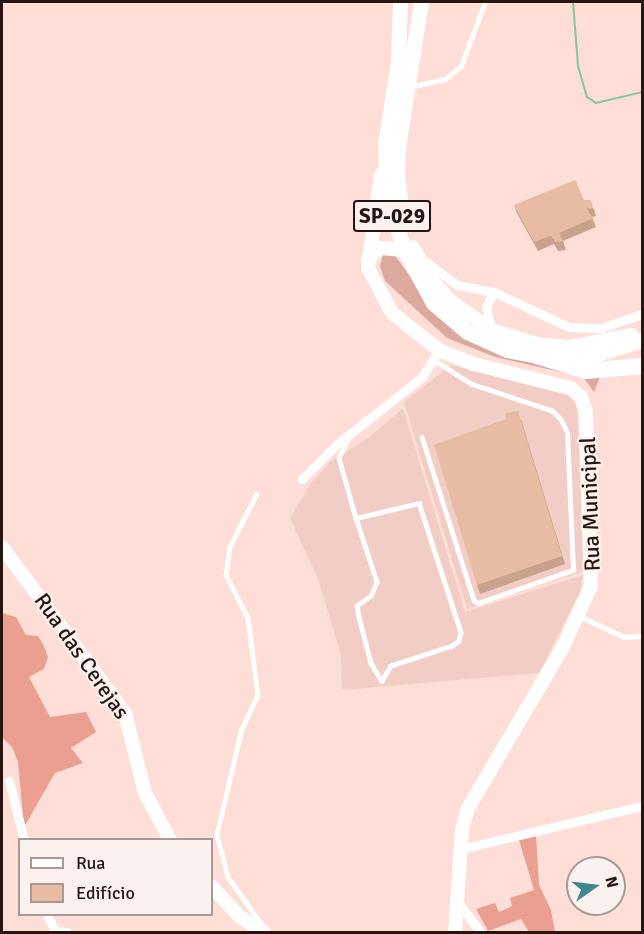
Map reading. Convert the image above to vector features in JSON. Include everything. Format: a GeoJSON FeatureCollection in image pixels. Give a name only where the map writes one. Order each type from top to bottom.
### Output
{"type":"FeatureCollection","features":[{"type":"Feature","properties":{"kind":"highway","name":"SP-029"},"geometry":{"type":"LineString","coordinates":[[400,2],[398,61],[385,145],[387,196],[408,250],[433,303],[468,332],[507,350],[537,356],[590,356],[642,340]]}},
{"type":"Feature","properties":{"kind":"highway","name":"SP-029"},"geometry":{"type":"LineString","coordinates":[[421,2],[407,88],[397,176],[408,250],[450,302],[491,330],[537,344],[568,347],[591,345],[642,330]]}},
{"type":"Feature","properties":{"kind":"highway"},"geometry":{"type":"LineString","coordinates":[[537,356],[586,371],[642,366]]}},
{"type":"Feature","properties":{"kind":"main road","name":"Rua Municipal"},"geometry":{"type":"LineString","coordinates":[[385,145],[369,259],[372,279],[392,313],[437,356],[570,388],[581,397],[586,418],[592,581],[580,616],[481,782],[462,829],[455,933]]}},
{"type":"Feature","properties":{"kind":"main road"},"geometry":{"type":"LineString","coordinates":[[369,259],[380,248],[408,250]]}},
{"type":"Feature","properties":{"kind":"main road","name":"Rua das Cerejas"},"geometry":{"type":"LineString","coordinates":[[2,547],[125,713],[145,793],[169,838]]}},
{"type":"Feature","properties":{"kind":"main road"},"geometry":{"type":"LineString","coordinates":[[213,888],[239,916],[264,933]]}},
{"type":"Feature","properties":{"kind":"street"},"geometry":{"type":"LineString","coordinates":[[408,250],[457,285],[494,292],[569,327],[601,328],[642,314]]}},
{"type":"Feature","properties":{"kind":"street"},"geometry":{"type":"LineString","coordinates":[[491,330],[486,307],[494,292]]}},
{"type":"Feature","properties":{"kind":"street"},"geometry":{"type":"LineString","coordinates":[[302,479],[351,434],[422,377],[437,356]]}},
{"type":"Feature","properties":{"kind":"street"},"geometry":{"type":"LineString","coordinates":[[9,781],[23,838]]}},
{"type":"Feature","properties":{"kind":"street"},"geometry":{"type":"LineString","coordinates":[[461,849],[642,806]]}},
{"type":"Feature","properties":{"kind":"street"},"geometry":{"type":"LineString","coordinates":[[458,901],[480,933]]}},
{"type":"Feature","properties":{"kind":"street"},"geometry":{"type":"LineString","coordinates":[[47,916],[53,932],[67,933]]}},
{"type":"Feature","properties":{"kind":"lane"},"geometry":{"type":"LineString","coordinates":[[407,88],[446,79],[461,66],[485,2]]}},
{"type":"Feature","properties":{"kind":"lane"},"geometry":{"type":"LineString","coordinates":[[422,437],[474,600],[478,603],[573,570],[567,433],[561,420],[552,411],[471,384],[437,356]]}},
{"type":"Feature","properties":{"kind":"lane"},"geometry":{"type":"LineString","coordinates":[[351,434],[339,458],[356,518],[377,582],[371,596],[357,606],[371,663],[382,681],[391,666],[452,646],[459,641],[461,632],[419,503],[356,518]]}},
{"type":"Feature","properties":{"kind":"lane"},"geometry":{"type":"LineString","coordinates":[[257,494],[230,547],[226,575],[248,618],[258,694],[242,729],[217,835],[228,877],[269,933]]}},
{"type":"Feature","properties":{"kind":"lane"},"geometry":{"type":"LineString","coordinates":[[580,616],[624,637],[642,636]]}},
{"type":"Feature","properties":{"kind":"shaded area"},"geometry":{"type":"Polygon","coordinates":[[[389,253],[396,257],[436,312],[600,377],[594,392],[583,377],[495,357],[447,338],[385,281],[380,266],[383,255],[389,253]]]}},
{"type":"Feature","properties":{"kind":"shaded area"},"geometry":{"type":"Polygon","coordinates":[[[451,365],[571,396],[577,407],[584,571],[467,609],[404,402],[451,365]]]}},
{"type":"Feature","properties":{"kind":"shaded area"},"geometry":{"type":"Polygon","coordinates":[[[403,408],[465,612],[583,575],[580,592],[539,673],[342,690],[341,655],[318,579],[290,518],[309,486],[330,462],[371,436],[403,408]]]}},
{"type":"Feature","properties":{"kind":"shaded area"},"geometry":{"type":"Polygon","coordinates":[[[2,613],[16,617],[26,635],[38,636],[44,646],[48,657],[44,669],[29,677],[50,717],[86,712],[96,732],[71,748],[83,763],[55,773],[24,827],[18,762],[12,747],[2,737],[2,613]]]}},
{"type":"Feature","properties":{"kind":"shaded area"},"geometry":{"type":"Polygon","coordinates":[[[536,836],[539,885],[551,910],[555,932],[529,932],[521,919],[488,931],[476,909],[495,903],[499,912],[512,906],[510,898],[534,890],[519,840],[536,836]]]}},
{"type":"Feature","properties":{"kind":"building"},"geometry":{"type":"Polygon","coordinates":[[[575,180],[584,200],[591,200],[593,208],[587,209],[593,218],[559,233],[563,241],[555,242],[551,236],[534,242],[514,205],[575,180]]]}},
{"type":"Feature","properties":{"kind":"building"},"geometry":{"type":"Polygon","coordinates":[[[518,411],[562,556],[477,585],[434,445],[506,419],[506,413],[518,411]]]}},
{"type":"Feature","properties":{"kind":"waterway"},"geometry":{"type":"LineString","coordinates":[[573,2],[578,66],[587,97],[596,103],[642,92]]}}]}
